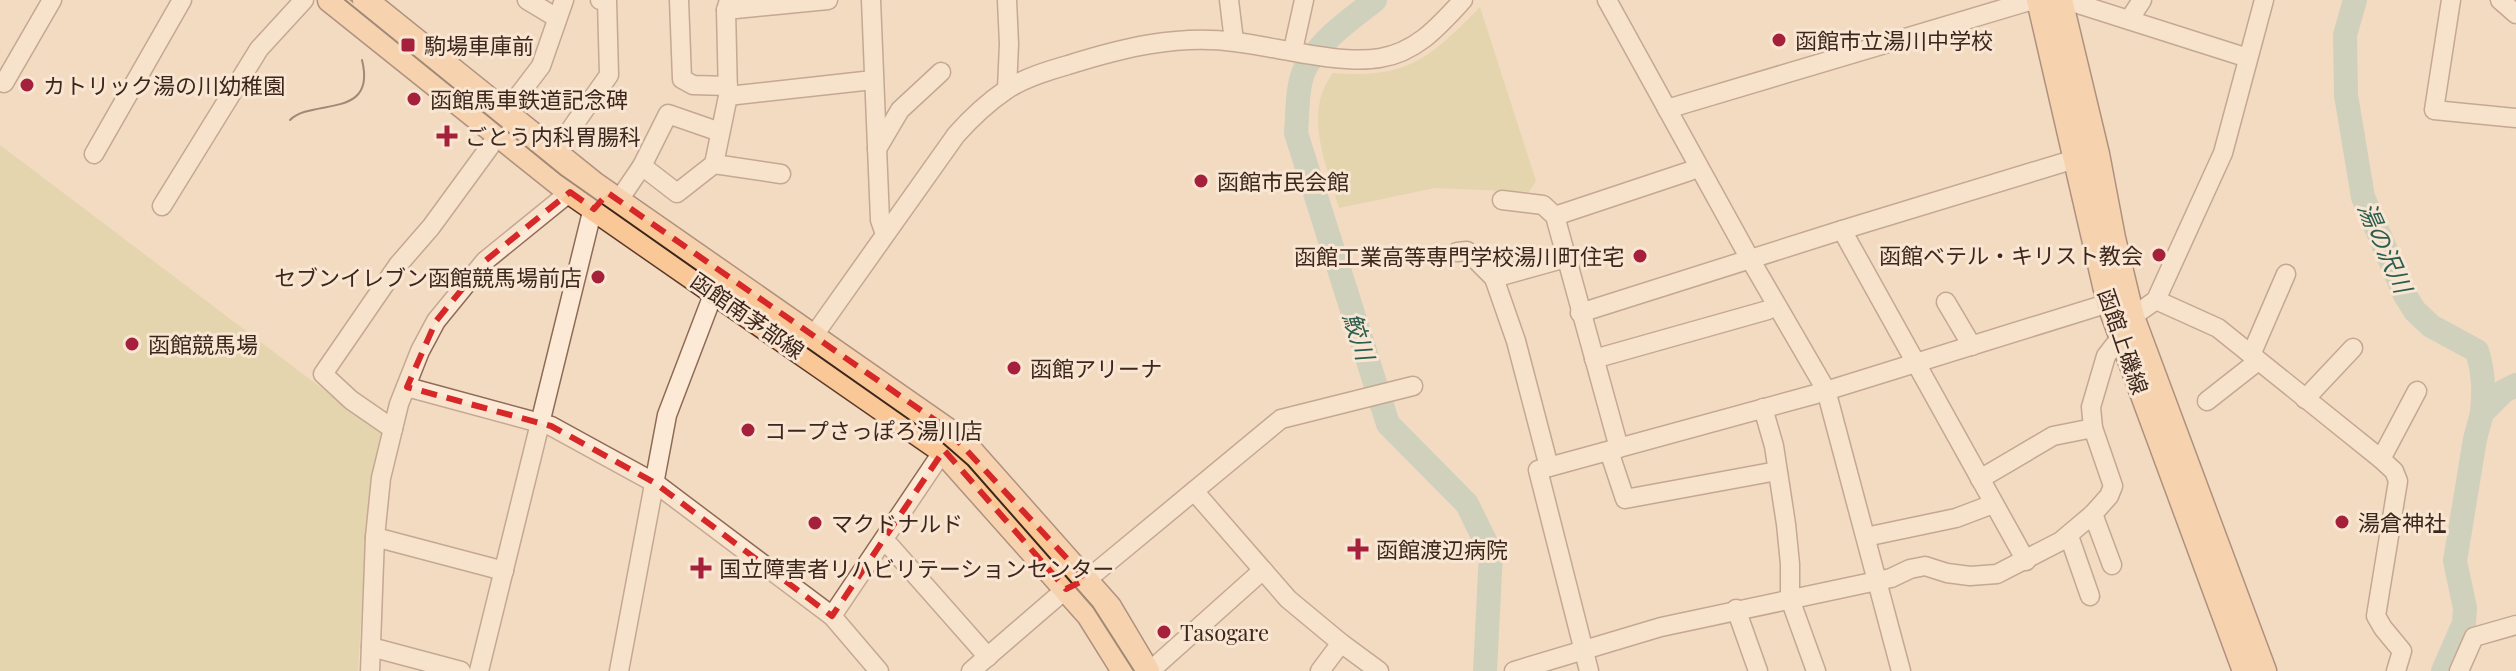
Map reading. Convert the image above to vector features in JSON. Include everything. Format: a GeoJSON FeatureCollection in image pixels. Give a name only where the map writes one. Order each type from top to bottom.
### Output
{"type":"FeatureCollection","features":[{"type":"Feature","properties":{"kind":"main road","name":"函館南茅部線"},"geometry":{"type":"LineString","coordinates":[[330,0],[570,192],[608,197]]}},
{"type":"Feature","properties":{"kind":"main road","name":"函館南茅部線"},"geometry":{"type":"LineString","coordinates":[[365,0],[720,284],[808,344],[960,439],[1076,584],[1089,615],[1124,671]]}},
{"type":"Feature","properties":{"kind":"main road","name":"函館上磯線"},"geometry":{"type":"LineString","coordinates":[[2050,0],[2087,156],[2113,238],[2126,328],[2245,671]]}},
{"type":"Feature","properties":{"kind":"main road","name":"函館上磯線"},"geometry":{"type":"LineString","coordinates":[[2087,156],[2086,211],[2109,303],[2126,328],[2264,671]]}},
{"type":"Feature","properties":{"kind":"main road","name":"函館南茅部線"},"geometry":{"type":"LineString","coordinates":[[808,344],[943,451],[1076,584],[1116,618],[1149,671]]}},
{"type":"Feature","properties":{"kind":"street"},"geometry":{"type":"LineString","coordinates":[[94,154],[182,0]]}},
{"type":"Feature","properties":{"kind":"street"},"geometry":{"type":"LineString","coordinates":[[162,206],[259,49],[304,0]]}},
{"type":"Feature","properties":{"kind":"street"},"geometry":{"type":"LineString","coordinates":[[527,0],[557,18]]}},
{"type":"Feature","properties":{"kind":"street"},"geometry":{"type":"LineString","coordinates":[[512,104],[541,66],[564,0]]}},
{"type":"Feature","properties":{"kind":"street"},"geometry":{"type":"LineString","coordinates":[[561,143],[609,75],[607,1],[600,0]]}},
{"type":"Feature","properties":{"kind":"street"},"geometry":{"type":"LineString","coordinates":[[679,0],[682,79],[693,85],[728,91],[873,80]]}},
{"type":"Feature","properties":{"kind":"street"},"geometry":{"type":"LineString","coordinates":[[642,166],[677,193],[714,164],[728,91],[728,5],[828,0]]}},
{"type":"Feature","properties":{"kind":"street"},"geometry":{"type":"LineString","coordinates":[[871,0],[875,152],[880,220],[885,234]]}},
{"type":"Feature","properties":{"kind":"street"},"geometry":{"type":"LineString","coordinates":[[1007,0],[1007,89]]}},
{"type":"Feature","properties":{"kind":"street"},"geometry":{"type":"LineString","coordinates":[[1229,0],[1234,41]]}},
{"type":"Feature","properties":{"kind":"street"},"geometry":{"type":"LineString","coordinates":[[1295,51],[1304,0]]}},
{"type":"Feature","properties":{"kind":"street"},"geometry":{"type":"LineString","coordinates":[[808,344],[956,135],[1007,89],[1056,68],[1142,45],[1186,39],[1234,41],[1355,60],[1381,58],[1407,50],[1431,34],[1463,0]]}},
{"type":"Feature","properties":{"kind":"street"},"geometry":{"type":"LineString","coordinates":[[1607,0],[1826,390],[1901,671]]}},
{"type":"Feature","properties":{"kind":"street"},"geometry":{"type":"LineString","coordinates":[[1667,109],[2026,2],[2050,0],[2129,20],[2248,58]]}},
{"type":"Feature","properties":{"kind":"street"},"geometry":{"type":"LineString","coordinates":[[2129,20],[2142,0]]}},
{"type":"Feature","properties":{"kind":"street"},"geometry":{"type":"LineString","coordinates":[[1516,670],[1661,627],[1878,580],[1925,566],[1970,576],[1997,574],[2069,536],[2109,496],[2113,486],[2093,428],[2091,407],[2106,356],[2126,328],[2156,300],[2223,153],[2264,0]]}},
{"type":"Feature","properties":{"kind":"street"},"geometry":{"type":"LineString","coordinates":[[2451,0],[2434,110],[2516,118]]}},
{"type":"Feature","properties":{"kind":"street"},"geometry":{"type":"LineString","coordinates":[[2500,0],[2516,14]]}},
{"type":"Feature","properties":{"kind":"street"},"geometry":{"type":"LineString","coordinates":[[0,81],[4,83],[49,1]]}},
{"type":"Feature","properties":{"kind":"street"},"geometry":{"type":"LineString","coordinates":[[875,152],[900,110],[941,72]]}},
{"type":"Feature","properties":{"kind":"street"},"geometry":{"type":"LineString","coordinates":[[479,671],[541,423],[608,197],[642,166],[668,114],[720,132]]}},
{"type":"Feature","properties":{"kind":"street"},"geometry":{"type":"LineString","coordinates":[[393,429],[351,400],[323,374],[398,265],[431,227],[491,145]]}},
{"type":"Feature","properties":{"kind":"street"},"geometry":{"type":"LineString","coordinates":[[1580,313],[2087,156]]}},
{"type":"Feature","properties":{"kind":"street"},"geometry":{"type":"LineString","coordinates":[[714,164],[781,174]]}},
{"type":"Feature","properties":{"kind":"street"},"geometry":{"type":"LineString","coordinates":[[1555,216],[1690,171]]}},
{"type":"Feature","properties":{"kind":"street"},"geometry":{"type":"LineString","coordinates":[[370,671],[375,537],[381,478],[399,404],[420,351],[436,321],[485,261],[570,192]]}},
{"type":"Feature","properties":{"kind":"street"},"geometry":{"type":"LineString","coordinates":[[1502,200],[1543,205],[1555,216],[1594,359],[1625,499],[1777,471]]}},
{"type":"Feature","properties":{"kind":"street"},"geometry":{"type":"LineString","coordinates":[[1842,230],[2026,561]]}},
{"type":"Feature","properties":{"kind":"street"},"geometry":{"type":"LineString","coordinates":[[1457,252],[1467,251],[1494,278],[1516,341],[1549,467]]}},
{"type":"Feature","properties":{"kind":"street"},"geometry":{"type":"LineString","coordinates":[[1494,278],[1566,258]]}},
{"type":"Feature","properties":{"kind":"street"},"geometry":{"type":"LineString","coordinates":[[2207,401],[2255,358],[2286,274]]}},
{"type":"Feature","properties":{"kind":"street"},"geometry":{"type":"LineString","coordinates":[[619,671],[667,415],[720,284]]}},
{"type":"Feature","properties":{"kind":"street"},"geometry":{"type":"LineString","coordinates":[[2156,300],[2218,328],[2394,471],[2398,481],[2376,616],[2402,651],[2396,671]]}},
{"type":"Feature","properties":{"kind":"street"},"geometry":{"type":"LineString","coordinates":[[1946,302],[1972,346]]}},
{"type":"Feature","properties":{"kind":"street"},"geometry":{"type":"LineString","coordinates":[[1589,671],[1538,470],[1917,364],[2109,303]]}},
{"type":"Feature","properties":{"kind":"street"},"geometry":{"type":"LineString","coordinates":[[1594,359],[1768,310]]}},
{"type":"Feature","properties":{"kind":"street"},"geometry":{"type":"LineString","coordinates":[[2305,399],[2353,348]]}},
{"type":"Feature","properties":{"kind":"street"},"geometry":{"type":"LineString","coordinates":[[971,671],[1281,419],[1413,386]]}},
{"type":"Feature","properties":{"kind":"street"},"geometry":{"type":"LineString","coordinates":[[407,387],[551,426],[655,483],[832,616],[879,671]]}},
{"type":"Feature","properties":{"kind":"street"},"geometry":{"type":"LineString","coordinates":[[2381,459],[2417,391]]}},
{"type":"Feature","properties":{"kind":"street"},"geometry":{"type":"LineString","coordinates":[[1763,408],[1774,446],[1790,564],[1790,599],[1816,671]]}},
{"type":"Feature","properties":{"kind":"street"},"geometry":{"type":"LineString","coordinates":[[1980,479],[2053,436],[2093,428]]}},
{"type":"Feature","properties":{"kind":"street"},"geometry":{"type":"LineString","coordinates":[[832,616],[943,451]]}},
{"type":"Feature","properties":{"kind":"street"},"geometry":{"type":"LineString","coordinates":[[1194,491],[1288,599],[1379,671]]}},
{"type":"Feature","properties":{"kind":"street"},"geometry":{"type":"LineString","coordinates":[[1875,535],[1956,518],[1993,504]]}},
{"type":"Feature","properties":{"kind":"street"},"geometry":{"type":"LineString","coordinates":[[2093,514],[2112,565]]}},
{"type":"Feature","properties":{"kind":"street"},"geometry":{"type":"LineString","coordinates":[[2069,536],[2090,596]]}},
{"type":"Feature","properties":{"kind":"street"},"geometry":{"type":"LineString","coordinates":[[375,537],[504,571]]}},
{"type":"Feature","properties":{"kind":"street"},"geometry":{"type":"LineString","coordinates":[[890,546],[988,657]]}},
{"type":"Feature","properties":{"kind":"street"},"geometry":{"type":"LineString","coordinates":[[1149,671],[1263,570]]}},
{"type":"Feature","properties":{"kind":"street"},"geometry":{"type":"LineString","coordinates":[[1736,609],[1754,670]]}},
{"type":"Feature","properties":{"kind":"street"},"geometry":{"type":"LineString","coordinates":[[2461,670],[2474,637],[2516,625]]}},
{"type":"Feature","properties":{"kind":"street"},"geometry":{"type":"LineString","coordinates":[[1320,671],[1341,643]]}},
{"type":"Feature","properties":{"kind":"street"},"geometry":{"type":"LineString","coordinates":[[371,647],[461,671]]}},
{"type":"Feature","properties":{"kind":"highlighted area"},"geometry":{"type":"Polygon","coordinates":[[[570,192],[594,209],[608,193],[945,427],[1086,579],[1066,589],[944,450],[832,616],[655,483],[551,426],[407,387],[436,321],[485,261],[570,192]]]}},
{"type":"Feature","properties":{"kind":"shaded area"},"geometry":{"type":"Polygon","coordinates":[[[1480,7],[1536,181],[1529,192],[1435,188],[1339,208],[1324,157],[1318,122],[1319,105],[1333,73],[1381,72],[1416,61],[1446,40],[1480,7]]]}},
{"type":"Feature","properties":{"kind":"shaded area","name":"函館競馬場"},"geometry":{"type":"Polygon","coordinates":[[[0,145],[381,433],[366,537],[358,671],[0,671],[0,145]]]}},
{"type":"Feature","properties":{"kind":"waterway","name":"鮫川"},"geometry":{"type":"LineString","coordinates":[[1375,0],[1329,38],[1307,65],[1299,89],[1296,133],[1388,424],[1467,504],[1491,553],[1485,671]]}},
{"type":"Feature","properties":{"kind":"waterway","name":"湯の沢川"},"geometry":{"type":"LineString","coordinates":[[2355,0],[2345,35],[2346,95],[2363,197],[2405,295],[2415,311],[2431,326],[2477,351],[2483,382],[2482,413]]}},
{"type":"Feature","properties":{"kind":"waterway"},"geometry":{"type":"LineString","coordinates":[[2443,671],[2464,623],[2465,608],[2455,561],[2475,439],[2482,413],[2504,391],[2516,385]]}},
{"type":"Feature","properties":{"kind":"tram line"},"geometry":{"type":"LineString","coordinates":[[345,0],[561,175],[944,444],[968,465],[1093,607],[1134,671]]}},
{"type":"Feature","properties":{"kind":"tram line"},"geometry":{"type":"LineString","coordinates":[[290,120],[300,114],[352,100],[360,92],[364,79],[362,60]]}},
{"type":"Feature","properties":{"kind":"place","name":"函館市立湯川中学校"},"geometry":{"type":"Point","coordinates":[1779,40]}},
{"type":"Feature","properties":{"kind":"place","name":"駒場車庫前"},"geometry":{"type":"Point","coordinates":[408,45]}},
{"type":"Feature","properties":{"kind":"place","name":"カトリック湯の川幼稚園"},"geometry":{"type":"Point","coordinates":[27,85]}},
{"type":"Feature","properties":{"kind":"place","name":"函館馬車鉄道記念碑"},"geometry":{"type":"Point","coordinates":[414,99]}},
{"type":"Feature","properties":{"kind":"place","name":"ごとう内科胃腸科"},"geometry":{"type":"Point","coordinates":[447,136]}},
{"type":"Feature","properties":{"kind":"place","name":"函館市民会館"},"geometry":{"type":"Point","coordinates":[1201,181]}},
{"type":"Feature","properties":{"kind":"place","name":"函館ベテル・キリスト教会"},"geometry":{"type":"Point","coordinates":[2159,255]}},
{"type":"Feature","properties":{"kind":"place","name":"函館工業高等専門学校湯川町住宅"},"geometry":{"type":"Point","coordinates":[1640,256]}},
{"type":"Feature","properties":{"kind":"place","name":"セブンイレブン函館競馬場前店"},"geometry":{"type":"Point","coordinates":[598,277]}},
{"type":"Feature","properties":{"kind":"place","name":"函館競馬場"},"geometry":{"type":"Point","coordinates":[132,344]}},
{"type":"Feature","properties":{"kind":"place","name":"函館アリーナ"},"geometry":{"type":"Point","coordinates":[1014,368]}},
{"type":"Feature","properties":{"kind":"place","name":"コープさっぽろ湯川店"},"geometry":{"type":"Point","coordinates":[748,430]}},
{"type":"Feature","properties":{"kind":"place","name":"湯倉神社"},"geometry":{"type":"Point","coordinates":[2342,522]}},
{"type":"Feature","properties":{"kind":"place","name":"マクドナルド"},"geometry":{"type":"Point","coordinates":[815,523]}},
{"type":"Feature","properties":{"kind":"place","name":"函館渡辺病院"},"geometry":{"type":"Point","coordinates":[1358,549]}},
{"type":"Feature","properties":{"kind":"place","name":"国立障害者リハビリテーションセンター"},"geometry":{"type":"Point","coordinates":[701,568]}},
{"type":"Feature","properties":{"kind":"place","name":"Tasogare"},"geometry":{"type":"Point","coordinates":[1164,632]}}]}
